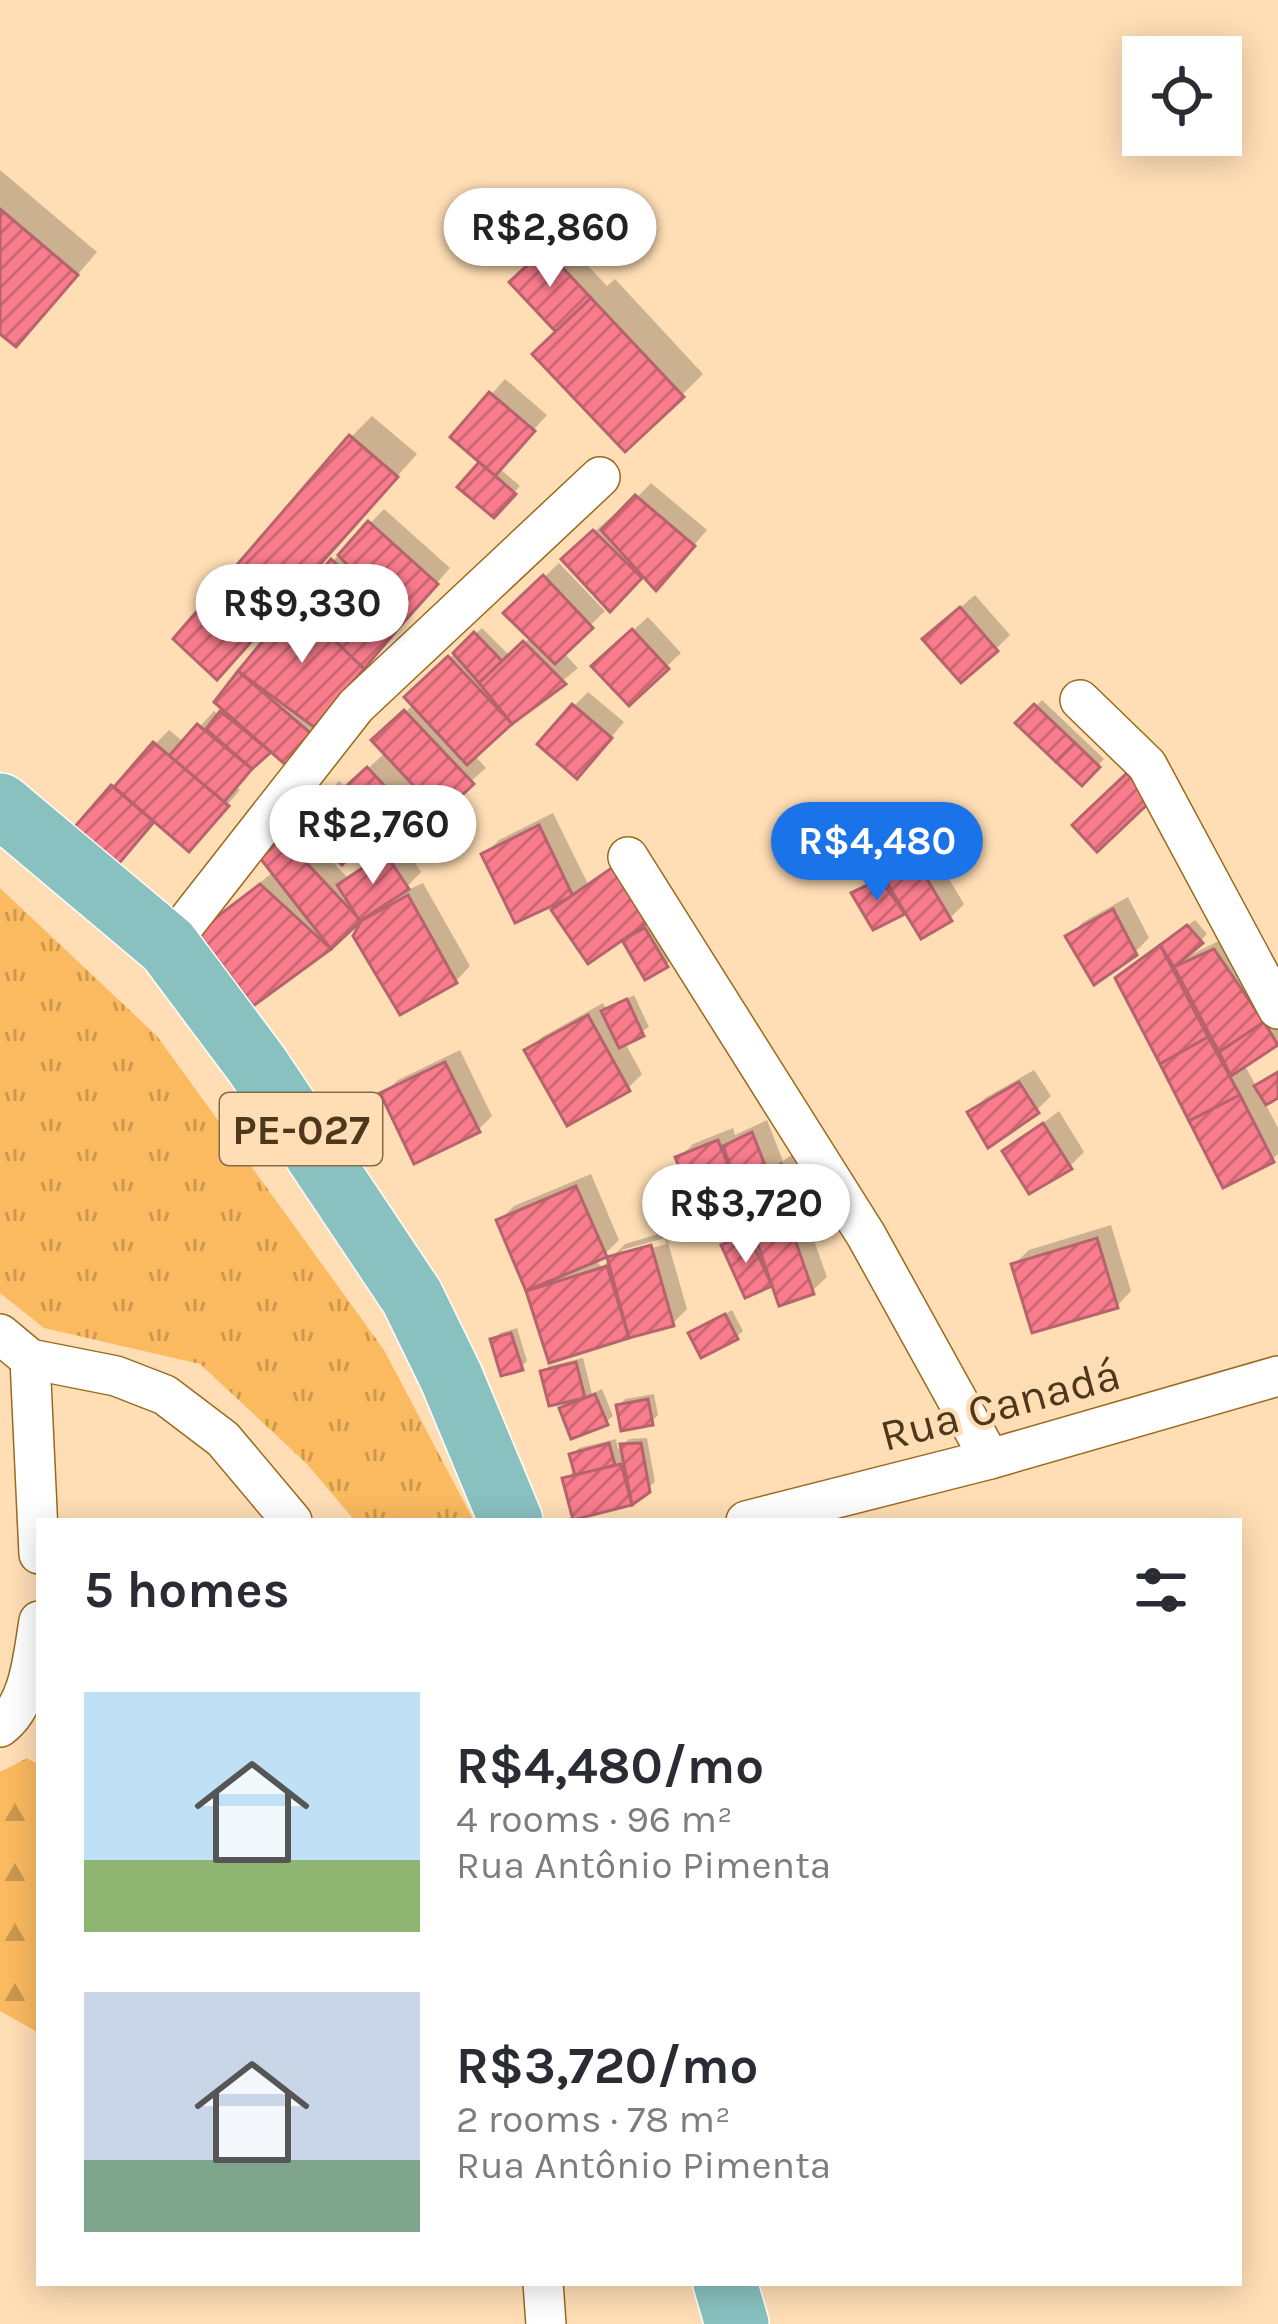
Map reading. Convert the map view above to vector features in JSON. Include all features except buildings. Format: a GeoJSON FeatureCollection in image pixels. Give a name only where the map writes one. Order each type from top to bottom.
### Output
{"type":"FeatureCollection","features":[{"type":"Feature","properties":{"kind":"main road","name":"PE-027"},"geometry":{"type":"LineString","coordinates":[[0,805],[168,946],[257,1065],[412,1297],[511,1518]]}},
{"type":"Feature","properties":{"kind":"main road"},"geometry":{"type":"LineString","coordinates":[[726,2286],[737,2324]]}},
{"type":"Feature","properties":{"kind":"street"},"geometry":{"type":"LineString","coordinates":[[168,946],[356,706],[600,477]]}},
{"type":"Feature","properties":{"kind":"street"},"geometry":{"type":"LineString","coordinates":[[1080,700],[1147,765],[1278,1010]]}},
{"type":"Feature","properties":{"kind":"street"},"geometry":{"type":"LineString","coordinates":[[628,856],[866,1235],[990,1459]]}},
{"type":"Feature","properties":{"kind":"street"},"geometry":{"type":"LineString","coordinates":[[36,1528],[15,1346],[165,1395],[223,1438],[290,1518]]}},
{"type":"Feature","properties":{"kind":"street","name":"Rua Canadá"},"geometry":{"type":"LineString","coordinates":[[758,1518],[990,1459],[1278,1376]]}},
{"type":"Feature","properties":{"kind":"street"},"geometry":{"type":"LineString","coordinates":[[0,1727],[14,1717],[36,1639]]}},
{"type":"Feature","properties":{"kind":"street"},"geometry":{"type":"LineString","coordinates":[[543,2286],[547,2324]]}},
{"type":"Feature","properties":{"kind":"green space"},"geometry":{"type":"Polygon","coordinates":[[[0,888],[157,1036],[384,1350],[472,1518],[352,1518],[307,1464],[200,1364],[44,1328],[0,1293],[0,888]]]}},
{"type":"Feature","properties":{"kind":"green space"},"geometry":{"type":"Polygon","coordinates":[[[27,1758],[36,1763],[36,2031],[0,2011],[0,1772],[27,1758]]]}}]}
